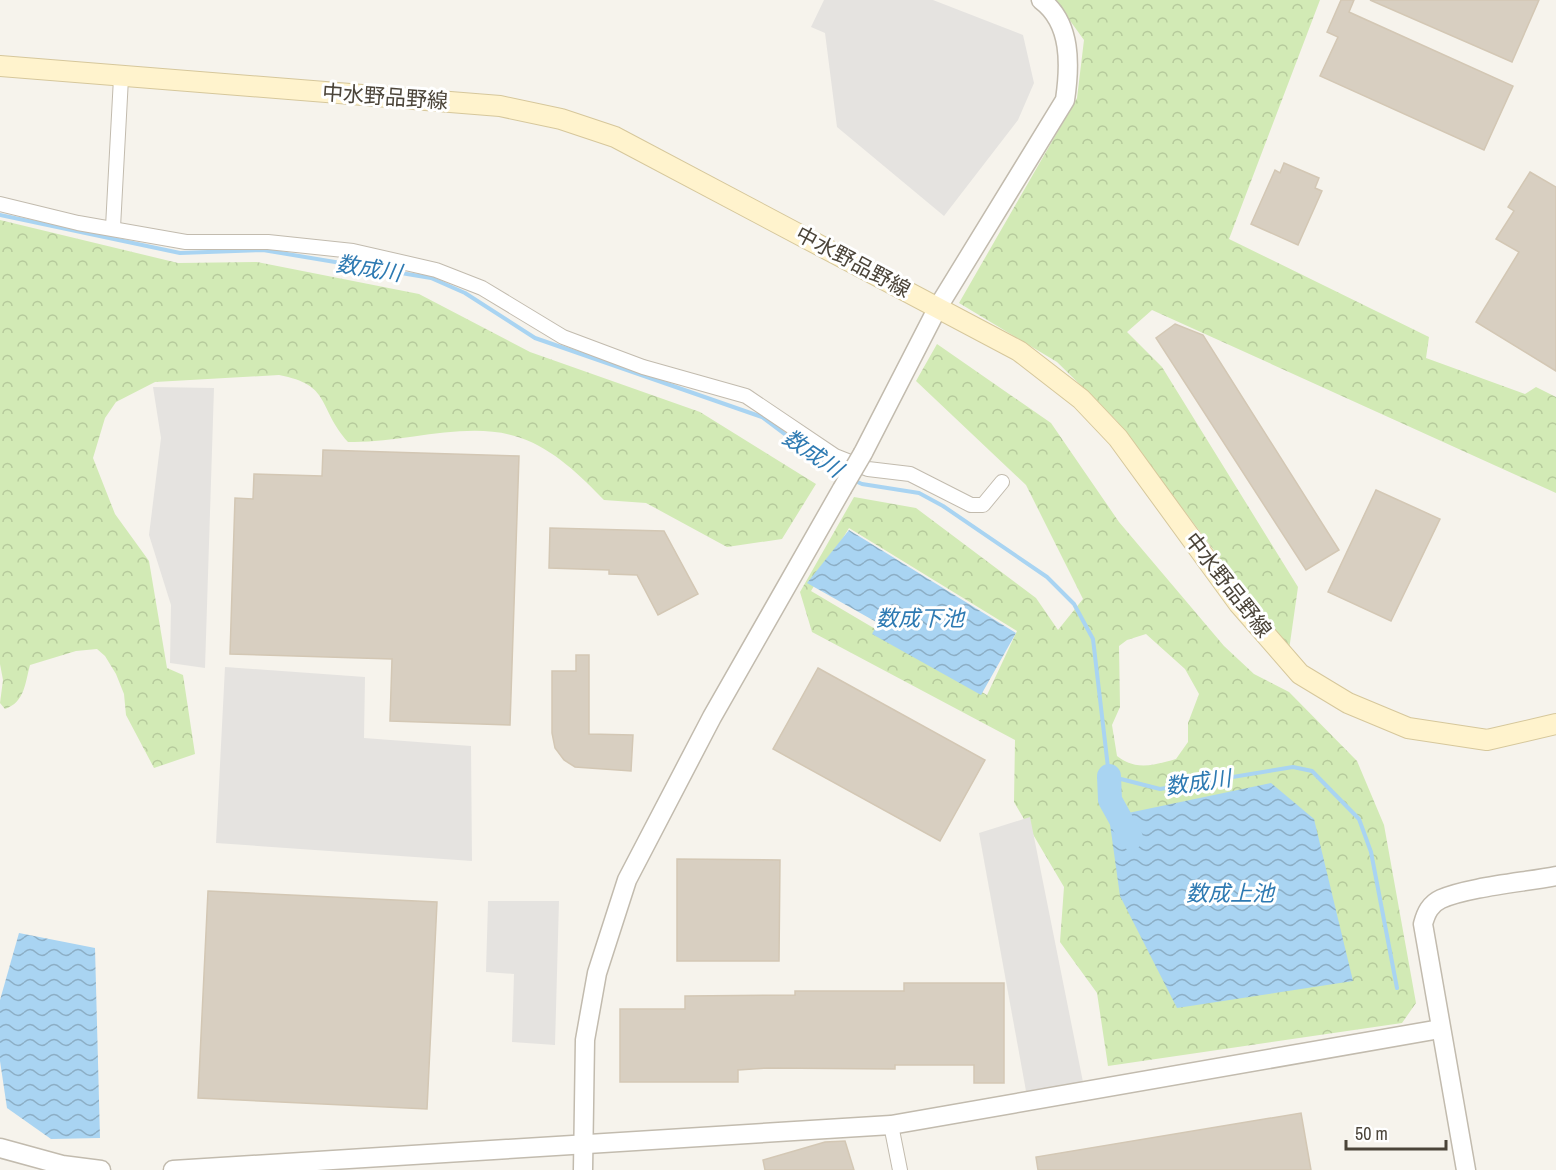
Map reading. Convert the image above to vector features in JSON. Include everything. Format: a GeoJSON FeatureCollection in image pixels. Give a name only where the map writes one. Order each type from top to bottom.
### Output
{"type":"FeatureCollection","features":[{"type":"Feature","properties":{"kind":"main road","name":"中水野品野線"},"geometry":{"type":"LineString","coordinates":[[0,66],[121,78],[500,106],[561,119],[615,137],[1019,351],[1081,399],[1118,438],[1239,604],[1300,674],[1348,703],[1408,728],[1487,740],[1556,724]]}},
{"type":"Feature","properties":{"kind":"street"},"geometry":{"type":"LineString","coordinates":[[583,1170],[585,1040],[597,973],[627,880],[712,717],[863,453],[938,307],[1065,100],[1069,75],[1067,44],[1052,8],[1041,0]]}},
{"type":"Feature","properties":{"kind":"street"},"geometry":{"type":"LineString","coordinates":[[113,227],[121,78]]}},
{"type":"Feature","properties":{"kind":"street"},"geometry":{"type":"LineString","coordinates":[[0,204],[78,223],[113,227],[186,242],[268,242],[353,251],[436,270],[482,288],[563,337],[644,367],[746,396],[835,456],[868,469],[910,474],[971,505],[983,506],[1002,482]]}},
{"type":"Feature","properties":{"kind":"street"},"geometry":{"type":"LineString","coordinates":[[1466,1170],[1423,924],[1427,910],[1440,899],[1457,894],[1556,876]]}},
{"type":"Feature","properties":{"kind":"street"},"geometry":{"type":"LineString","coordinates":[[173,1170],[891,1125],[1440,1029]]}},
{"type":"Feature","properties":{"kind":"street"},"geometry":{"type":"LineString","coordinates":[[891,1125],[900,1170]]}},
{"type":"Feature","properties":{"kind":"street"},"geometry":{"type":"LineString","coordinates":[[0,1148],[62,1165],[101,1170]]}},
{"type":"Feature","properties":{"kind":"green space"},"geometry":{"type":"Polygon","coordinates":[[[1055,0],[1320,0],[1229,239],[1429,337],[1426,358],[1525,394],[1536,387],[1556,397],[1556,493],[1152,310],[1127,332],[1162,367],[1298,587],[1289,650],[1116,420],[1057,362],[959,303],[1077,98],[1084,40],[1055,0]]]}},
{"type":"Feature","properties":{"kind":"green space"},"geometry":{"type":"Polygon","coordinates":[[[0,220],[178,263],[257,262],[419,294],[530,352],[700,412],[816,484],[782,539],[727,547],[646,503],[604,500],[555,456],[521,438],[501,433],[458,431],[369,442],[348,442],[316,391],[296,379],[279,375],[155,382],[116,402],[105,418],[93,458],[115,514],[149,561],[167,668],[183,675],[195,754],[154,768],[126,715],[124,694],[116,674],[105,656],[97,649],[76,651],[30,665],[23,691],[17,702],[5,709],[0,703],[3,680],[0,664],[0,220]]]}},
{"type":"Feature","properties":{"kind":"green space"},"geometry":{"type":"Polygon","coordinates":[[[937,344],[1051,423],[1119,522],[1224,646],[1254,674],[1289,692],[1357,761],[1384,825],[1416,1003],[1402,1023],[1108,1066],[1097,993],[1060,942],[1064,887],[1014,802],[1015,740],[812,632],[800,592],[854,497],[916,508],[1036,598],[1058,630],[1083,599],[1026,485],[916,381],[937,344]],[[849,528],[811,591],[987,695],[1017,631],[849,528]],[[1146,634],[1127,640],[1119,646],[1120,707],[1112,725],[1117,756],[1131,764],[1138,765],[1176,759],[1188,742],[1188,723],[1199,694],[1185,669],[1146,634]]]}},
{"type":"Feature","properties":{"kind":"shaded area"},"geometry":{"type":"Polygon","coordinates":[[[824,0],[933,0],[1023,35],[1034,83],[1018,120],[944,216],[837,127],[825,33],[811,27],[824,0]]]}},
{"type":"Feature","properties":{"kind":"shaded area"},"geometry":{"type":"Polygon","coordinates":[[[153,387],[214,388],[205,668],[170,663],[171,605],[149,535],[161,438],[153,387]]]}},
{"type":"Feature","properties":{"kind":"shaded area"},"geometry":{"type":"Polygon","coordinates":[[[225,667],[365,677],[364,738],[471,746],[472,861],[216,843],[225,667]]]}},
{"type":"Feature","properties":{"kind":"shaded area"},"geometry":{"type":"Polygon","coordinates":[[[1030,817],[1083,1082],[1026,1091],[979,833],[1030,817]]]}},
{"type":"Feature","properties":{"kind":"shaded area"},"geometry":{"type":"Polygon","coordinates":[[[488,901],[559,901],[555,1045],[512,1042],[514,974],[486,972],[488,901]]]}},
{"type":"Feature","properties":{"kind":"water","name":"数成下池"},"geometry":{"type":"Polygon","coordinates":[[[849,530],[1016,633],[981,695],[872,634],[878,623],[807,583],[849,530]]]}},
{"type":"Feature","properties":{"kind":"water","name":"数成上池"},"geometry":{"type":"Polygon","coordinates":[[[1271,783],[1314,819],[1353,981],[1177,1008],[1120,896],[1109,817],[1271,783]]]}},
{"type":"Feature","properties":{"kind":"water"},"geometry":{"type":"Polygon","coordinates":[[[19,933],[95,948],[100,1138],[51,1139],[7,1108],[0,1061],[0,1000],[19,933]]]}},
{"type":"Feature","properties":{"kind":"building"},"geometry":{"type":"Polygon","coordinates":[[[1341,0],[1354,0],[1349,12],[1513,86],[1484,150],[1320,76],[1338,37],[1327,32],[1341,0]]]}},
{"type":"Feature","properties":{"kind":"building"},"geometry":{"type":"Polygon","coordinates":[[[1370,0],[1539,0],[1512,62],[1370,0]]]}},
{"type":"Feature","properties":{"kind":"building"},"geometry":{"type":"Polygon","coordinates":[[[1284,163],[1319,178],[1315,188],[1322,191],[1298,245],[1251,224],[1275,170],[1280,173],[1284,163]]]}},
{"type":"Feature","properties":{"kind":"building"},"geometry":{"type":"Polygon","coordinates":[[[1530,172],[1556,187],[1556,371],[1476,322],[1519,252],[1496,239],[1514,211],[1508,207],[1530,172]]]}},
{"type":"Feature","properties":{"kind":"building"},"geometry":{"type":"Polygon","coordinates":[[[1175,324],[1203,335],[1339,550],[1306,570],[1156,338],[1175,324]]]}},
{"type":"Feature","properties":{"kind":"building"},"geometry":{"type":"Polygon","coordinates":[[[323,450],[519,456],[510,725],[390,721],[392,659],[230,654],[235,498],[253,499],[254,474],[322,476],[323,450]]]}},
{"type":"Feature","properties":{"kind":"building"},"geometry":{"type":"Polygon","coordinates":[[[1376,490],[1440,519],[1391,621],[1328,592],[1376,490]]]}},
{"type":"Feature","properties":{"kind":"building"},"geometry":{"type":"Polygon","coordinates":[[[550,528],[664,531],[698,594],[658,615],[637,575],[609,574],[609,570],[549,568],[550,528]]]}},
{"type":"Feature","properties":{"kind":"building"},"geometry":{"type":"Polygon","coordinates":[[[576,655],[589,655],[589,734],[633,735],[631,771],[575,767],[564,760],[555,748],[552,733],[552,671],[576,671],[576,655]]]}},
{"type":"Feature","properties":{"kind":"building"},"geometry":{"type":"Polygon","coordinates":[[[818,668],[985,760],[940,841],[773,749],[818,668]]]}},
{"type":"Feature","properties":{"kind":"building"},"geometry":{"type":"Polygon","coordinates":[[[677,859],[780,860],[779,961],[677,961],[677,859]]]}},
{"type":"Feature","properties":{"kind":"building"},"geometry":{"type":"Polygon","coordinates":[[[208,891],[437,902],[427,1109],[198,1098],[208,891]]]}},
{"type":"Feature","properties":{"kind":"building"},"geometry":{"type":"Polygon","coordinates":[[[904,983],[1004,983],[1004,1083],[974,1083],[974,1065],[895,1065],[895,1069],[767,1068],[738,1070],[738,1082],[620,1082],[620,1009],[685,1009],[685,996],[795,995],[795,991],[904,991],[904,983]]]}},
{"type":"Feature","properties":{"kind":"building"},"geometry":{"type":"Polygon","coordinates":[[[1301,1113],[1311,1170],[1038,1170],[1036,1157],[1301,1113]]]}},
{"type":"Feature","properties":{"kind":"building"},"geometry":{"type":"Polygon","coordinates":[[[845,1141],[854,1170],[765,1170],[763,1160],[825,1142],[845,1141]]]}},
{"type":"Feature","properties":{"kind":"waterway","name":"数成川"},"geometry":{"type":"LineString","coordinates":[[0,215],[180,253],[263,250],[431,278],[465,293],[535,338],[762,417],[830,468],[844,475]]}},
{"type":"Feature","properties":{"kind":"waterway","name":"数成川"},"geometry":{"type":"LineString","coordinates":[[853,480],[862,484],[919,493],[943,506],[1047,577],[1074,604],[1093,639],[1109,776],[1160,789],[1293,767],[1312,771],[1359,819],[1371,852],[1397,988]]}},
{"type":"Feature","properties":{"kind":"waterway"},"geometry":{"type":"LineString","coordinates":[[1109,776],[1110,800],[1131,838]]}}]}
